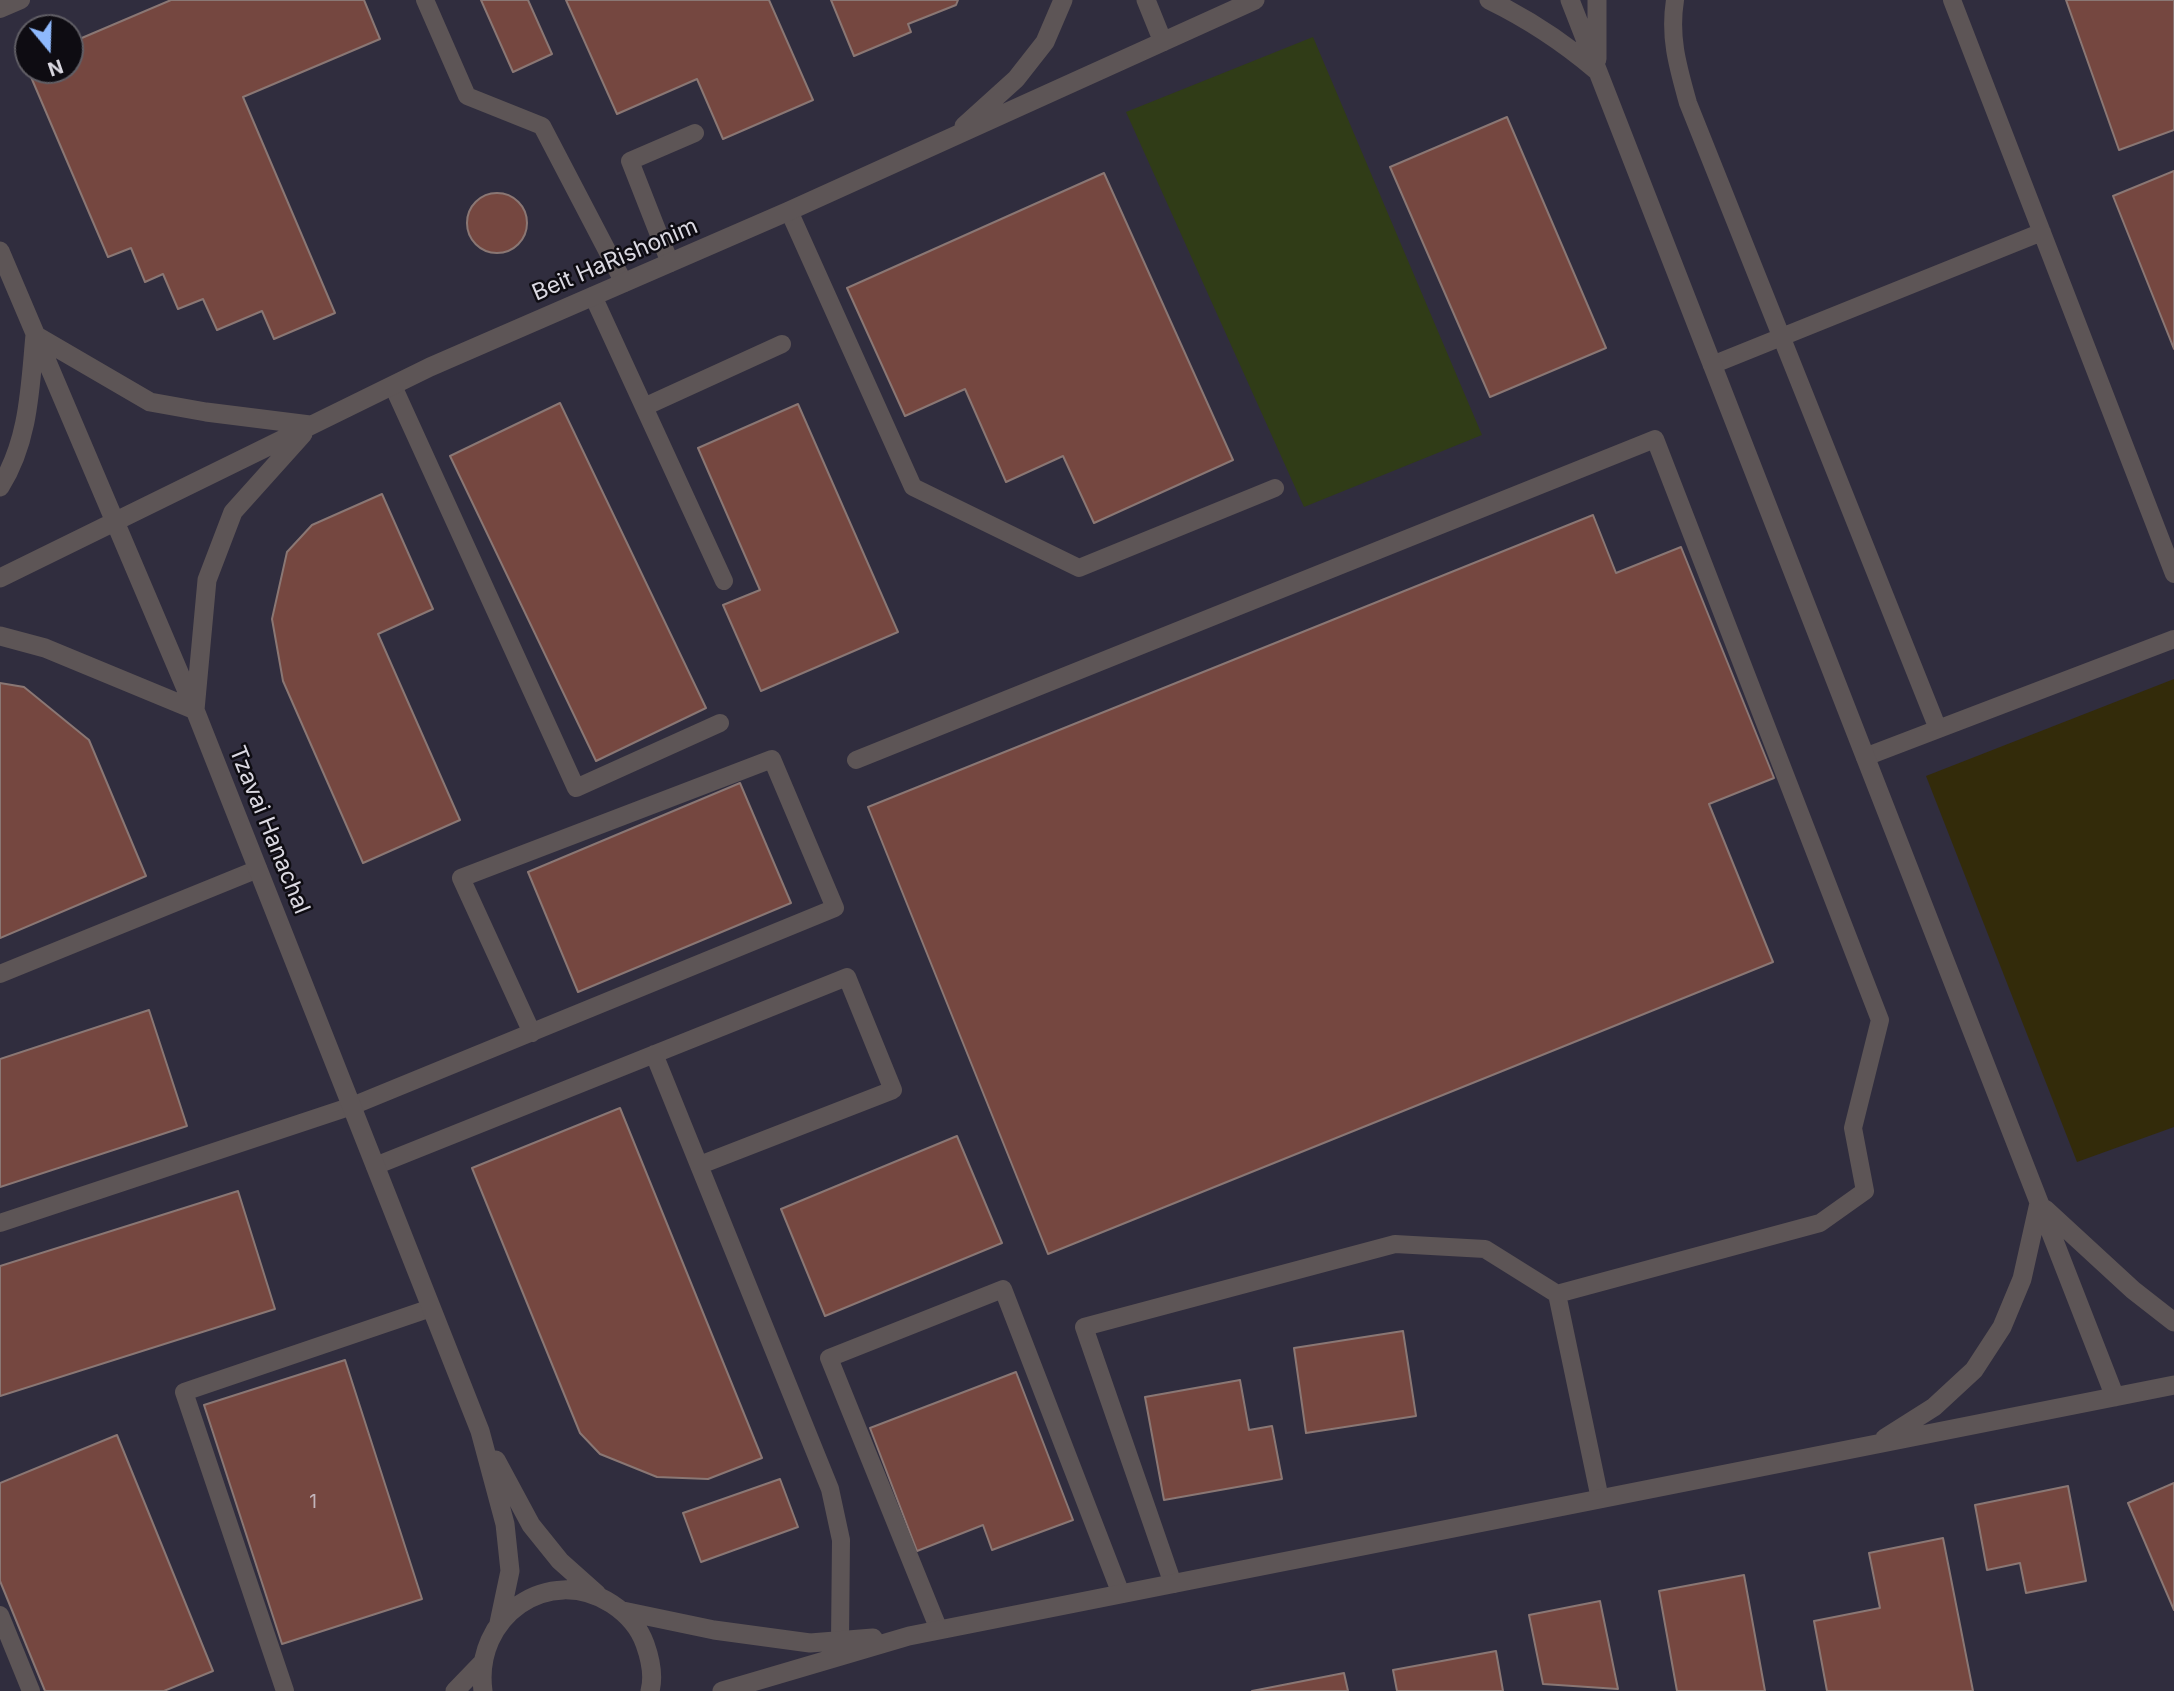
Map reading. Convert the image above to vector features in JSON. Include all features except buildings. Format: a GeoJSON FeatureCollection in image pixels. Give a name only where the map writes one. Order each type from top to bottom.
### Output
{"type":"FeatureCollection","features":[{"type":"Feature","properties":{"kind":"street"},"geometry":{"type":"LineString","coordinates":[[951,138],[1016,79],[1045,42],[1063,0]]}},
{"type":"Feature","properties":{"kind":"street"},"geometry":{"type":"LineString","coordinates":[[1146,0],[1163,42]]}},
{"type":"Feature","properties":{"kind":"street","name":"Beit HaRishonim"},"geometry":{"type":"LineString","coordinates":[[0,578],[429,368],[789,211],[1255,0]]}},
{"type":"Feature","properties":{"kind":"street"},"geometry":{"type":"LineString","coordinates":[[1489,0],[1563,42],[1597,70]]}},
{"type":"Feature","properties":{"kind":"street"},"geometry":{"type":"LineString","coordinates":[[1570,0],[2115,1397]]}},
{"type":"Feature","properties":{"kind":"street"},"geometry":{"type":"LineString","coordinates":[[1597,0],[1597,70]]}},
{"type":"Feature","properties":{"kind":"street","name":"Tzavai Hanachal"},"geometry":{"type":"LineString","coordinates":[[0,251],[195,710],[480,1431],[505,1524],[510,1571],[499,1623]]}},
{"type":"Feature","properties":{"kind":"street"},"geometry":{"type":"LineString","coordinates":[[0,487],[13,466],[28,409],[35,335],[150,402],[311,425]]}},
{"type":"Feature","properties":{"kind":"street"},"geometry":{"type":"LineString","coordinates":[[0,636],[45,648],[195,710],[207,580],[233,512],[311,425]]}},
{"type":"Feature","properties":{"kind":"street"},"geometry":{"type":"LineString","coordinates":[[2039,1203],[2133,1290],[2174,1322]]}},
{"type":"Feature","properties":{"kind":"street"},"geometry":{"type":"LineString","coordinates":[[1874,1445],[1934,1407],[1974,1370],[2002,1327],[2022,1279],[2039,1203]]}},
{"type":"Feature","properties":{"kind":"street"},"geometry":{"type":"LineString","coordinates":[[722,1691],[839,1649],[2174,1385]]}},
{"type":"Feature","properties":{"kind":"street","name":"Tzavai Hanachal"},"geometry":{"type":"LineString","coordinates":[[480,1431],[531,1525],[560,1561],[599,1596]]}},
{"type":"Feature","properties":{"kind":"street"},"geometry":{"type":"LineString","coordinates":[[484,1691],[481,1674],[486,1647],[499,1623],[519,1604],[544,1593],[572,1590],[599,1596],[623,1611],[641,1632],[650,1658],[650,1691]]}},
{"type":"Feature","properties":{"kind":"street"},"geometry":{"type":"LineString","coordinates":[[623,1611],[714,1630],[839,1649]]}},
{"type":"Feature","properties":{"kind":"street"},"geometry":{"type":"LineString","coordinates":[[455,1691],[484,1662]]}},
{"type":"Feature","properties":{"kind":"lane"},"geometry":{"type":"LineString","coordinates":[[0,9],[21,0]]}},
{"type":"Feature","properties":{"kind":"lane"},"geometry":{"type":"LineString","coordinates":[[425,0],[467,96],[542,126],[624,283]]}},
{"type":"Feature","properties":{"kind":"lane"},"geometry":{"type":"LineString","coordinates":[[1675,0],[1671,24],[1678,68],[1688,103],[1938,729]]}},
{"type":"Feature","properties":{"kind":"lane"},"geometry":{"type":"LineString","coordinates":[[1952,0],[2174,574]]}},
{"type":"Feature","properties":{"kind":"lane"},"geometry":{"type":"LineString","coordinates":[[670,263],[630,161],[695,133]]}},
{"type":"Feature","properties":{"kind":"lane"},"geometry":{"type":"LineString","coordinates":[[789,211],[913,487],[1079,568],[1275,488]]}},
{"type":"Feature","properties":{"kind":"lane"},"geometry":{"type":"LineString","coordinates":[[1712,365],[2042,232]]}},
{"type":"Feature","properties":{"kind":"lane"},"geometry":{"type":"LineString","coordinates":[[593,296],[724,581]]}},
{"type":"Feature","properties":{"kind":"lane"},"geometry":{"type":"LineString","coordinates":[[644,407],[782,344]]}},
{"type":"Feature","properties":{"kind":"lane"},"geometry":{"type":"LineString","coordinates":[[393,386],[576,788],[720,723]]}},
{"type":"Feature","properties":{"kind":"lane"},"geometry":{"type":"LineString","coordinates":[[856,760],[1655,439],[1880,1020],[1853,1128],[1865,1191],[1820,1223],[1557,1294]]}},
{"type":"Feature","properties":{"kind":"lane"},"geometry":{"type":"LineString","coordinates":[[1865,757],[2174,639]]}},
{"type":"Feature","properties":{"kind":"lane"},"geometry":{"type":"LineString","coordinates":[[0,1223],[352,1106],[531,1033],[835,908],[772,759],[461,878],[531,1033]]}},
{"type":"Feature","properties":{"kind":"lane"},"geometry":{"type":"LineString","coordinates":[[0,974],[258,869]]}},
{"type":"Feature","properties":{"kind":"lane"},"geometry":{"type":"LineString","coordinates":[[375,1167],[847,977],[893,1090],[700,1165]]}},
{"type":"Feature","properties":{"kind":"lane"},"geometry":{"type":"LineString","coordinates":[[654,1054],[830,1489],[841,1541],[839,1649]]}},
{"type":"Feature","properties":{"kind":"lane"},"geometry":{"type":"LineString","coordinates":[[1173,1584],[1084,1327],[1395,1244],[1485,1249],[1557,1294],[1600,1499]]}},
{"type":"Feature","properties":{"kind":"lane"},"geometry":{"type":"LineString","coordinates":[[939,1630],[829,1358],[1003,1289],[1121,1594]]}},
{"type":"Feature","properties":{"kind":"lane"},"geometry":{"type":"LineString","coordinates":[[285,1691],[184,1392],[431,1308]]}},
{"type":"Feature","properties":{"kind":"lane"},"geometry":{"type":"LineString","coordinates":[[0,1615],[31,1691]]}},
{"type":"Feature","properties":{"kind":"shaded area"},"geometry":{"type":"Polygon","coordinates":[[[0,0],[2174,0],[2174,1691],[0,1691],[0,0]]]}},
{"type":"Feature","properties":{"kind":"green space"},"geometry":{"type":"Polygon","coordinates":[[[1313,37],[1482,435],[1304,507],[1126,112],[1313,37]]]}},
{"type":"Feature","properties":{"kind":"sand"},"geometry":{"type":"Polygon","coordinates":[[[2174,679],[2174,1127],[2077,1162],[1926,776],[2174,679]]]}}]}
